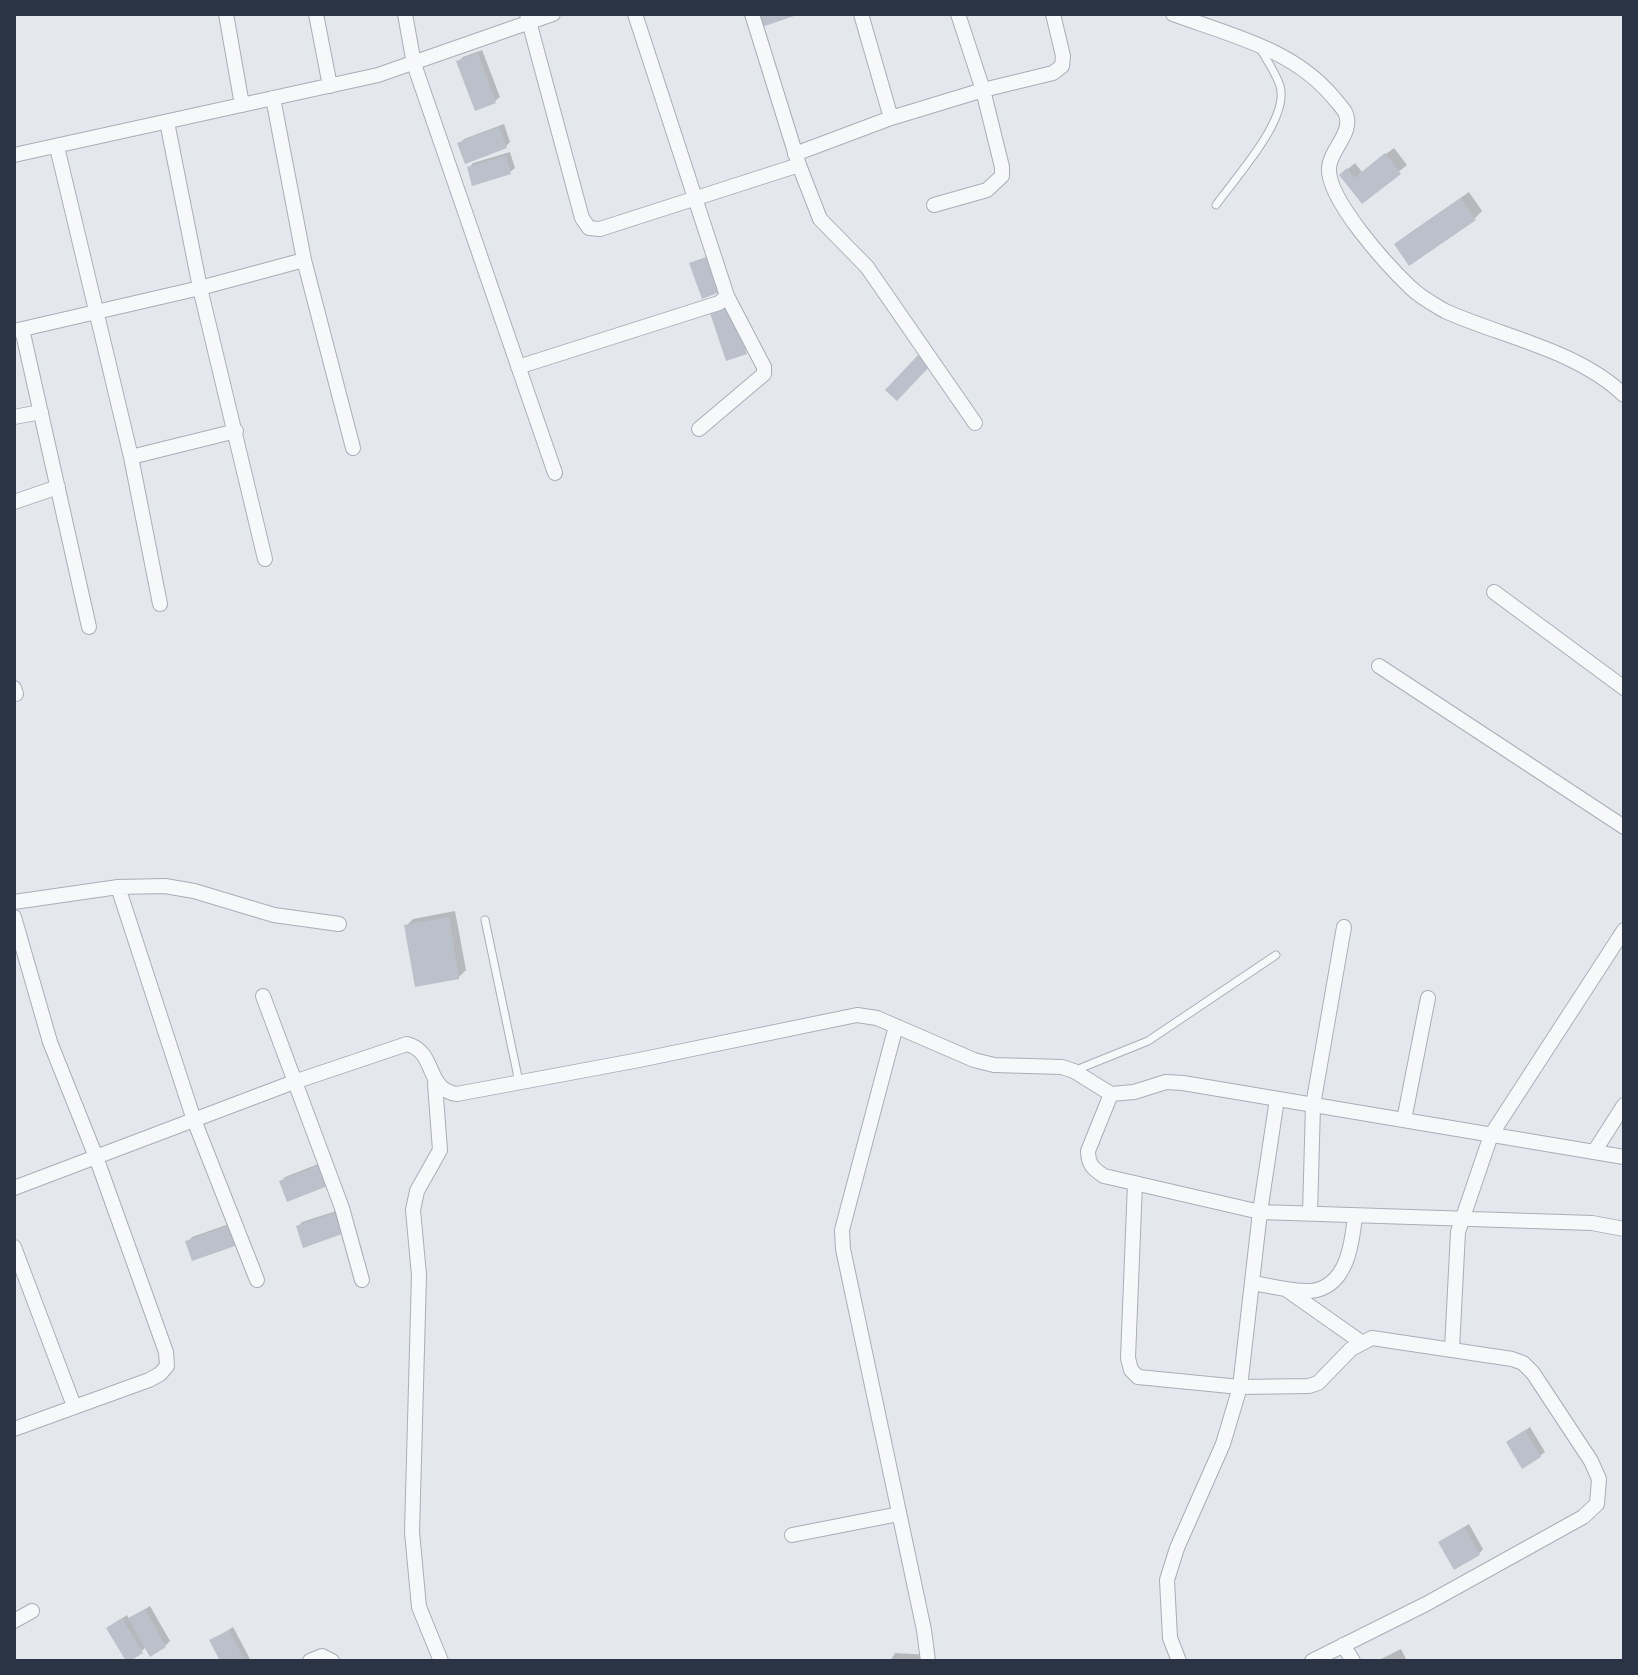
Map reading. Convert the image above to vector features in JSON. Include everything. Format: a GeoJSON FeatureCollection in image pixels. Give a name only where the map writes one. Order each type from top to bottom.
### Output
{"type":"FeatureCollection","features":[{"type":"Feature","properties":{"kind":"street"},"geometry":{"type":"LineString","coordinates":[[226,14],[242,105]]}},
{"type":"Feature","properties":{"kind":"street"},"geometry":{"type":"LineString","coordinates":[[316,14],[330,86]]}},
{"type":"Feature","properties":{"kind":"street"},"geometry":{"type":"LineString","coordinates":[[405,14],[414,64],[555,473]]}},
{"type":"Feature","properties":{"kind":"street"},"geometry":{"type":"LineString","coordinates":[[14,155],[330,86],[414,64],[527,18],[553,14]]}},
{"type":"Feature","properties":{"kind":"street"},"geometry":{"type":"LineString","coordinates":[[635,14],[727,296],[764,367],[764,374],[699,429]]}},
{"type":"Feature","properties":{"kind":"street"},"geometry":{"type":"LineString","coordinates":[[752,14],[797,160],[820,219],[867,267],[975,423]]}},
{"type":"Feature","properties":{"kind":"street"},"geometry":{"type":"LineString","coordinates":[[861,14],[891,118]]}},
{"type":"Feature","properties":{"kind":"street"},"geometry":{"type":"LineString","coordinates":[[934,205],[987,190],[1002,176],[983,90],[958,14]]}},
{"type":"Feature","properties":{"kind":"street"},"geometry":{"type":"LineString","coordinates":[[527,18],[582,218],[589,228],[600,229],[696,198],[797,160],[891,118],[983,90],[1046,76],[1062,66],[1063,56],[1053,14]]}},
{"type":"Feature","properties":{"kind":"street"},"geometry":{"type":"LineString","coordinates":[[1173,14],[1281,55],[1299,64],[1323,85],[1345,111],[1347,122],[1345,133],[1329,163],[1333,192],[1346,212],[1410,287],[1428,301],[1456,315],[1574,362],[1624,395]]}},
{"type":"Feature","properties":{"kind":"street"},"geometry":{"type":"LineString","coordinates":[[273,98],[304,260],[353,448]]}},
{"type":"Feature","properties":{"kind":"street"},"geometry":{"type":"LineString","coordinates":[[167,122],[200,288],[265,559]]}},
{"type":"Feature","properties":{"kind":"street"},"geometry":{"type":"LineString","coordinates":[[57,147],[131,457],[160,604]]}},
{"type":"Feature","properties":{"kind":"street"},"geometry":{"type":"LineString","coordinates":[[89,627],[41,412],[18,330],[98,313],[304,260]]}},
{"type":"Feature","properties":{"kind":"street"},"geometry":{"type":"LineString","coordinates":[[518,367],[719,303],[727,296]]}},
{"type":"Feature","properties":{"kind":"street"},"geometry":{"type":"LineString","coordinates":[[14,417],[41,412]]}},
{"type":"Feature","properties":{"kind":"street"},"geometry":{"type":"LineString","coordinates":[[131,457],[236,431]]}},
{"type":"Feature","properties":{"kind":"street"},"geometry":{"type":"LineString","coordinates":[[14,502],[58,487]]}},
{"type":"Feature","properties":{"kind":"street"},"geometry":{"type":"LineString","coordinates":[[1494,592],[1624,688]]}},
{"type":"Feature","properties":{"kind":"street"},"geometry":{"type":"LineString","coordinates":[[1379,666],[1624,827]]}},
{"type":"Feature","properties":{"kind":"street"},"geometry":{"type":"LineString","coordinates":[[14,902],[118,887],[165,886],[194,891],[274,915],[339,924]]}},
{"type":"Feature","properties":{"kind":"street"},"geometry":{"type":"LineString","coordinates":[[118,887],[194,1120],[257,1280]]}},
{"type":"Feature","properties":{"kind":"street"},"geometry":{"type":"LineString","coordinates":[[14,917],[50,1042],[96,1157],[166,1352],[167,1366],[149,1380],[14,1429]]}},
{"type":"Feature","properties":{"kind":"street"},"geometry":{"type":"LineString","coordinates":[[1310,1214],[1313,1105],[1344,927]]}},
{"type":"Feature","properties":{"kind":"street"},"geometry":{"type":"LineString","coordinates":[[1452,1349],[1456,1248],[1461,1220],[1491,1135],[1624,930]]}},
{"type":"Feature","properties":{"kind":"street"},"geometry":{"type":"LineString","coordinates":[[263,996],[342,1208],[362,1280]]}},
{"type":"Feature","properties":{"kind":"street"},"geometry":{"type":"LineString","coordinates":[[1404,1120],[1428,998]]}},
{"type":"Feature","properties":{"kind":"street"},"geometry":{"type":"LineString","coordinates":[[435,1084],[446,1093],[457,1094],[857,1015],[877,1018],[974,1060],[994,1065],[1062,1067],[1080,1074],[1107,1092],[1134,1092],[1166,1082],[1624,1157]]}},
{"type":"Feature","properties":{"kind":"street"},"geometry":{"type":"LineString","coordinates":[[896,1026],[842,1230],[843,1249],[928,1661]]}},
{"type":"Feature","properties":{"kind":"street"},"geometry":{"type":"LineString","coordinates":[[14,1188],[294,1082],[407,1044],[418,1047],[427,1057],[435,1084],[440,1150],[417,1191],[413,1210],[419,1275],[412,1532],[419,1607],[441,1661]]}},
{"type":"Feature","properties":{"kind":"street"},"geometry":{"type":"LineString","coordinates":[[1107,1092],[1091,1139],[1088,1160],[1093,1170],[1104,1176],[1260,1212],[1592,1223],[1624,1229]]}},
{"type":"Feature","properties":{"kind":"street"},"geometry":{"type":"LineString","coordinates":[[1179,1661],[1170,1638],[1167,1580],[1177,1548],[1223,1444],[1240,1387],[1260,1212],[1277,1099]]}},
{"type":"Feature","properties":{"kind":"street"},"geometry":{"type":"LineString","coordinates":[[1594,1152],[1624,1105]]}},
{"type":"Feature","properties":{"kind":"street"},"geometry":{"type":"LineString","coordinates":[[1135,1183],[1128,1358],[1131,1370],[1138,1377],[1240,1387],[1309,1386],[1318,1383],[1361,1342],[1372,1338],[1512,1359],[1523,1363],[1533,1373],[1591,1461],[1599,1479],[1597,1504],[1583,1517],[1312,1661]]}},
{"type":"Feature","properties":{"kind":"street"},"geometry":{"type":"LineString","coordinates":[[1253,1283],[1313,1291],[1334,1279],[1352,1250],[1355,1216]]}},
{"type":"Feature","properties":{"kind":"street"},"geometry":{"type":"LineString","coordinates":[[14,1247],[74,1406]]}},
{"type":"Feature","properties":{"kind":"street"},"geometry":{"type":"LineString","coordinates":[[1283,1288],[1361,1342]]}},
{"type":"Feature","properties":{"kind":"street"},"geometry":{"type":"LineString","coordinates":[[792,1535],[899,1514]]}},
{"type":"Feature","properties":{"kind":"street"},"geometry":{"type":"LineString","coordinates":[[14,1621],[32,1611]]}},
{"type":"Feature","properties":{"kind":"street"},"geometry":{"type":"LineString","coordinates":[[1343,1645],[1353,1661]]}},
{"type":"Feature","properties":{"kind":"street"},"geometry":{"type":"LineString","coordinates":[[310,1661],[322,1656],[332,1661]]}},
{"type":"Feature","properties":{"kind":"lane"},"geometry":{"type":"LineString","coordinates":[[1216,205],[1279,113],[1282,100],[1280,86],[1258,45]]}},
{"type":"Feature","properties":{"kind":"lane"},"geometry":{"type":"LineString","coordinates":[[485,920],[519,1082]]}},
{"type":"Feature","properties":{"kind":"lane"},"geometry":{"type":"LineString","coordinates":[[1080,1074],[1148,1041],[1276,955]]}},
{"type":"Feature","properties":{"kind":"building"},"geometry":{"type":"Polygon","coordinates":[[[758,14],[797,14],[797,15],[762,27],[758,14]]]}},
{"type":"Feature","properties":{"kind":"building"},"geometry":{"type":"Polygon","coordinates":[[[478,53],[496,103],[475,111],[456,61],[478,53]]]}},
{"type":"Feature","properties":{"kind":"building"},"geometry":{"type":"Polygon","coordinates":[[[499,127],[507,148],[465,164],[457,143],[499,127]]]}},
{"type":"Feature","properties":{"kind":"building"},"geometry":{"type":"Polygon","coordinates":[[[1385,153],[1401,174],[1362,204],[1339,175],[1347,168],[1354,178],[1385,153]]]}},
{"type":"Feature","properties":{"kind":"building"},"geometry":{"type":"Polygon","coordinates":[[[506,156],[511,174],[472,186],[467,167],[506,156]]]}},
{"type":"Feature","properties":{"kind":"building"},"geometry":{"type":"Polygon","coordinates":[[[1461,198],[1476,220],[1409,266],[1394,244],[1461,198]]]}},
{"type":"Feature","properties":{"kind":"building"},"geometry":{"type":"Polygon","coordinates":[[[709,256],[722,291],[702,299],[689,263],[709,256]]]}},
{"type":"Feature","properties":{"kind":"building"},"geometry":{"type":"Polygon","coordinates":[[[732,306],[747,354],[726,361],[710,313],[732,306]]]}},
{"type":"Feature","properties":{"kind":"building"},"geometry":{"type":"Polygon","coordinates":[[[918,355],[930,366],[897,401],[885,390],[918,355]]]}},
{"type":"Feature","properties":{"kind":"building"},"geometry":{"type":"Polygon","coordinates":[[[449,917],[459,979],[415,987],[404,925],[449,917]]]}},
{"type":"Feature","properties":{"kind":"building"},"geometry":{"type":"Polygon","coordinates":[[[322,1164],[330,1185],[287,1202],[279,1181],[322,1164]]]}},
{"type":"Feature","properties":{"kind":"building"},"geometry":{"type":"Polygon","coordinates":[[[334,1213],[342,1234],[303,1248],[296,1226],[334,1213]]]}},
{"type":"Feature","properties":{"kind":"building"},"geometry":{"type":"Polygon","coordinates":[[[228,1226],[235,1246],[192,1261],[185,1241],[228,1226]]]}},
{"type":"Feature","properties":{"kind":"building"},"geometry":{"type":"Polygon","coordinates":[[[1525,1430],[1541,1457],[1522,1469],[1506,1442],[1525,1430]]]}},
{"type":"Feature","properties":{"kind":"building"},"geometry":{"type":"Polygon","coordinates":[[[1464,1527],[1480,1555],[1454,1570],[1438,1542],[1464,1527]]]}},
{"type":"Feature","properties":{"kind":"building"},"geometry":{"type":"Polygon","coordinates":[[[145,1609],[166,1647],[150,1657],[128,1618],[145,1609]]]}},
{"type":"Feature","properties":{"kind":"building"},"geometry":{"type":"Polygon","coordinates":[[[122,1618],[143,1653],[130,1661],[126,1661],[106,1628],[122,1618]]]}},
{"type":"Feature","properties":{"kind":"building"},"geometry":{"type":"Polygon","coordinates":[[[229,1630],[245,1661],[220,1661],[209,1640],[229,1630]]]}}]}
